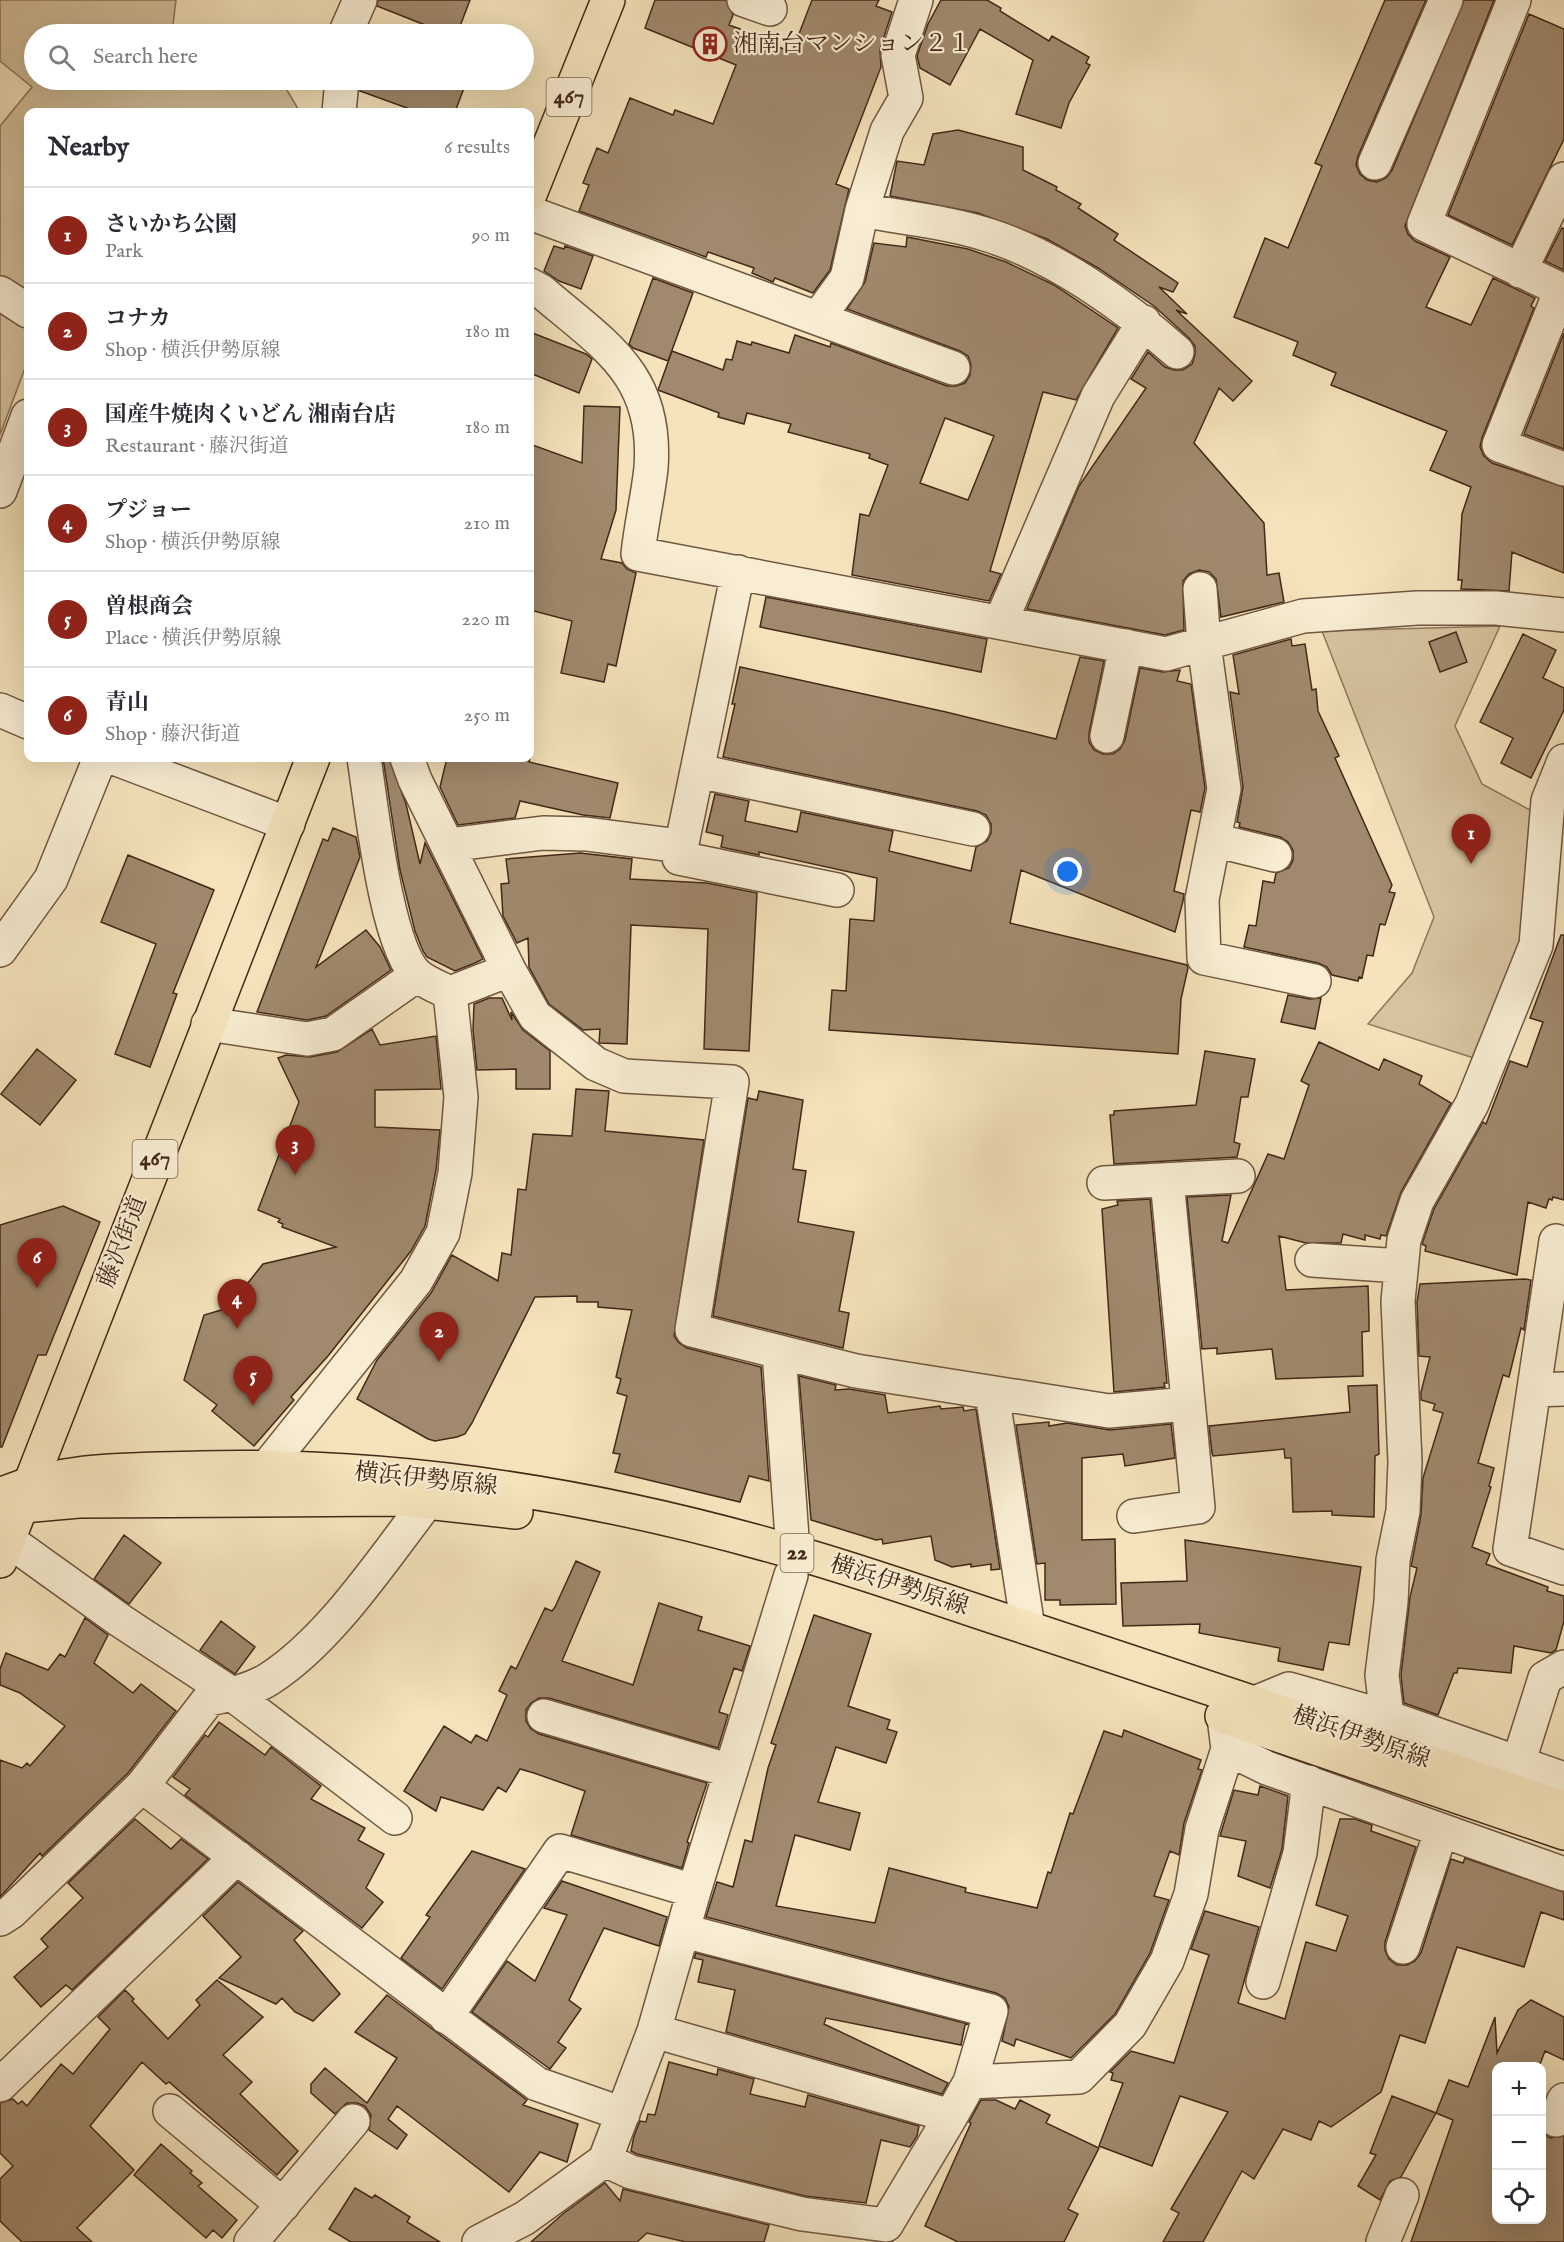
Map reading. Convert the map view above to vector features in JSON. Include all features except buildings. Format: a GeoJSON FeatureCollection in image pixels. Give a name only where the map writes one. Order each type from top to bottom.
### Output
{"type":"FeatureCollection","features":[{"type":"Feature","properties":{"kind":"main road","name":"467"},"geometry":{"type":"LineString","coordinates":[[534,184],[608,0]]}},
{"type":"Feature","properties":{"kind":"main road","name":"藤沢街道"},"geometry":{"type":"LineString","coordinates":[[4,1550],[13,1498],[208,1024],[311,762]]}},
{"type":"Feature","properties":{"kind":"main road","name":"横浜伊勢原線"},"geometry":{"type":"LineString","coordinates":[[13,1498],[90,1471],[267,1467],[406,1475],[528,1491],[654,1516],[1224,1717],[1564,1833]]}},
{"type":"Feature","properties":{"kind":"main road","name":"横浜伊勢原線"},"geometry":{"type":"LineString","coordinates":[[13,1498],[98,1501],[399,1499],[520,1513],[792,1563],[1028,1628],[1372,1741],[1564,1808]]}},
{"type":"Feature","properties":{"kind":"street"},"geometry":{"type":"LineString","coordinates":[[349,24],[360,0]]}},
{"type":"Feature","properties":{"kind":"street"},"geometry":{"type":"LineString","coordinates":[[818,318],[847,278],[862,210],[887,131],[906,98],[898,55],[915,0]]}},
{"type":"Feature","properties":{"kind":"street"},"geometry":{"type":"LineString","coordinates":[[1375,163],[1446,0]]}},
{"type":"Feature","properties":{"kind":"street"},"geometry":{"type":"LineString","coordinates":[[1514,0],[1424,224],[1562,290],[1498,445],[1564,469]]}},
{"type":"Feature","properties":{"kind":"street"},"geometry":{"type":"LineString","coordinates":[[1520,271],[1564,179]]}},
{"type":"Feature","properties":{"kind":"street"},"geometry":{"type":"LineString","coordinates":[[862,210],[988,234],[1044,258],[1144,322],[1178,352]]}},
{"type":"Feature","properties":{"kind":"street"},"geometry":{"type":"LineString","coordinates":[[534,214],[953,368]]}},
{"type":"Feature","properties":{"kind":"street"},"geometry":{"type":"LineString","coordinates":[[534,287],[613,352],[636,380],[650,420],[651,468],[638,554],[1166,654],[1303,616],[1417,608],[1496,608],[1564,615]]}},
{"type":"Feature","properties":{"kind":"street"},"geometry":{"type":"LineString","coordinates":[[0,293],[24,308]]}},
{"type":"Feature","properties":{"kind":"street"},"geometry":{"type":"LineString","coordinates":[[1001,621],[1098,396],[1144,322]]}},
{"type":"Feature","properties":{"kind":"street"},"geometry":{"type":"LineString","coordinates":[[0,491],[24,427]]}},
{"type":"Feature","properties":{"kind":"street"},"geometry":{"type":"LineString","coordinates":[[738,572],[679,858],[837,890]]}},
{"type":"Feature","properties":{"kind":"street"},"geometry":{"type":"LineString","coordinates":[[1200,589],[1204,644],[1224,789],[1202,899],[1204,958],[1314,981]]}},
{"type":"Feature","properties":{"kind":"street"},"geometry":{"type":"LineString","coordinates":[[1107,736],[1126,646]]}},
{"type":"Feature","properties":{"kind":"street"},"geometry":{"type":"LineString","coordinates":[[0,710],[24,720]]}},
{"type":"Feature","properties":{"kind":"street"},"geometry":{"type":"LineString","coordinates":[[1387,1717],[1382,1675],[1391,1602],[1393,1560],[1403,1511],[1405,1462],[1398,1301],[1404,1240],[1417,1201],[1472,1104],[1536,945],[1550,935],[1548,801],[1564,760]]}},
{"type":"Feature","properties":{"kind":"street"},"geometry":{"type":"LineString","coordinates":[[0,950],[51,879],[98,762]]}},
{"type":"Feature","properties":{"kind":"street"},"geometry":{"type":"LineString","coordinates":[[125,762],[288,824]]}},
{"type":"Feature","properties":{"kind":"street"},"geometry":{"type":"LineString","coordinates":[[365,762],[381,876],[402,954],[417,975],[450,993],[509,970]]}},
{"type":"Feature","properties":{"kind":"street"},"geometry":{"type":"LineString","coordinates":[[409,762],[415,780],[509,970],[535,1016],[596,1064],[624,1076],[732,1082],[692,1330],[856,1371],[1109,1411],[1187,1404]]}},
{"type":"Feature","properties":{"kind":"street"},"geometry":{"type":"LineString","coordinates":[[698,771],[973,829]]}},
{"type":"Feature","properties":{"kind":"street"},"geometry":{"type":"LineString","coordinates":[[449,845],[543,833],[586,834],[680,846]]}},
{"type":"Feature","properties":{"kind":"street"},"geometry":{"type":"LineString","coordinates":[[1214,840],[1275,855]]}},
{"type":"Feature","properties":{"kind":"street"},"geometry":{"type":"LineString","coordinates":[[208,1024],[307,1039],[333,1034],[417,975]]}},
{"type":"Feature","properties":{"kind":"street"},"geometry":{"type":"LineString","coordinates":[[267,1467],[416,1281],[443,1233],[455,1173],[461,1097],[450,993]]}},
{"type":"Feature","properties":{"kind":"street"},"geometry":{"type":"LineString","coordinates":[[1104,1183],[1238,1176]]}},
{"type":"Feature","properties":{"kind":"street"},"geometry":{"type":"LineString","coordinates":[[1134,1516],[1198,1506],[1167,1180]]}},
{"type":"Feature","properties":{"kind":"street"},"geometry":{"type":"LineString","coordinates":[[1564,1244],[1556,1241],[1549,1389],[1510,1549],[1564,1568]]}},
{"type":"Feature","properties":{"kind":"street"},"geometry":{"type":"LineString","coordinates":[[1312,1260],[1401,1266]]}},
{"type":"Feature","properties":{"kind":"street"},"geometry":{"type":"LineString","coordinates":[[479,2242],[525,2218],[605,2160],[654,2031],[792,1563],[779,1352]]}},
{"type":"Feature","properties":{"kind":"street"},"geometry":{"type":"LineString","coordinates":[[992,1393],[1028,1628]]}},
{"type":"Feature","properties":{"kind":"street"},"geometry":{"type":"LineString","coordinates":[[0,1919],[11,1912],[142,1786],[209,1699],[232,1694],[268,1680],[317,1641],[427,1502]]}},
{"type":"Feature","properties":{"kind":"street"},"geometry":{"type":"LineString","coordinates":[[4,1550],[121,1621],[232,1694],[395,1818]]}},
{"type":"Feature","properties":{"kind":"street"},"geometry":{"type":"LineString","coordinates":[[1518,1764],[1545,1678],[1564,1666]]}},
{"type":"Feature","properties":{"kind":"street"},"geometry":{"type":"LineString","coordinates":[[1255,1703],[1289,1689],[1387,1717],[1564,1779]]}},
{"type":"Feature","properties":{"kind":"street"},"geometry":{"type":"LineString","coordinates":[[544,1716],[731,1771]]}},
{"type":"Feature","properties":{"kind":"street"},"geometry":{"type":"LineString","coordinates":[[970,2082],[1079,2078],[1130,2025],[1167,1961],[1191,1894],[1202,1829],[1228,1749],[1224,1717]]}},
{"type":"Feature","properties":{"kind":"street"},"geometry":{"type":"LineString","coordinates":[[1228,1749],[1267,1768],[1564,1874]]}},
{"type":"Feature","properties":{"kind":"street"},"geometry":{"type":"LineString","coordinates":[[1263,1982],[1300,1853],[1308,1782]]}},
{"type":"Feature","properties":{"kind":"street"},"geometry":{"type":"LineString","coordinates":[[142,1786],[537,2084],[623,2114]]}},
{"type":"Feature","properties":{"kind":"street"},"geometry":{"type":"LineString","coordinates":[[1403,1947],[1441,1832]]}},
{"type":"Feature","properties":{"kind":"street"},"geometry":{"type":"LineString","coordinates":[[446,2017],[560,1851],[694,1891]]}},
{"type":"Feature","properties":{"kind":"street"},"geometry":{"type":"LineString","coordinates":[[0,2085],[237,1857]]}},
{"type":"Feature","properties":{"kind":"street"},"geometry":{"type":"LineString","coordinates":[[605,2160],[631,2172],[802,2214],[886,2225],[970,2082],[991,2011],[684,1931]]}},
{"type":"Feature","properties":{"kind":"street"},"geometry":{"type":"LineString","coordinates":[[654,2031],[951,2115]]}},
{"type":"Feature","properties":{"kind":"street"},"geometry":{"type":"LineString","coordinates":[[170,2111],[283,2205]]}},
{"type":"Feature","properties":{"kind":"street"},"geometry":{"type":"LineString","coordinates":[[251,2242],[353,2121]]}},
{"type":"Feature","properties":{"kind":"street"},"geometry":{"type":"LineString","coordinates":[[1383,2242],[1402,2195]]}},
{"type":"Feature","properties":{"kind":"shaded area"},"geometry":{"type":"Polygon","coordinates":[[[0,0],[176,0],[173,24],[24,24],[24,80],[0,61],[0,0]]]}},
{"type":"Feature","properties":{"kind":"shaded area"},"geometry":{"type":"Polygon","coordinates":[[[30,90],[287,90],[298,108],[24,108],[24,371],[0,435],[0,126],[30,90]]]}},
{"type":"Feature","properties":{"kind":"shaded area"},"geometry":{"type":"Polygon","coordinates":[[[1500,626],[1455,726],[1482,784],[1530,810],[1525,953],[1480,1060],[1368,1024],[1412,973],[1434,917],[1322,631],[1500,626]]]}},
{"type":"Feature","properties":{"kind":"place","name":"湘南台マンション２１"},"geometry":{"type":"Point","coordinates":[710,44]}},
{"type":"Feature","properties":{"kind":"place","name":"さいかち公園"},"geometry":{"type":"Point","coordinates":[1471,864]}},
{"type":"Feature","properties":{"kind":"place","name":"国産牛焼肉くいどん 湘南台店"},"geometry":{"type":"Point","coordinates":[295,1175]}},
{"type":"Feature","properties":{"kind":"place","name":"青山"},"geometry":{"type":"Point","coordinates":[37,1288]}},
{"type":"Feature","properties":{"kind":"place","name":"プジョー"},"geometry":{"type":"Point","coordinates":[237,1329]}},
{"type":"Feature","properties":{"kind":"place","name":"コナカ"},"geometry":{"type":"Point","coordinates":[439,1362]}},
{"type":"Feature","properties":{"kind":"place","name":"曽根商会"},"geometry":{"type":"Point","coordinates":[253,1406]}}]}
